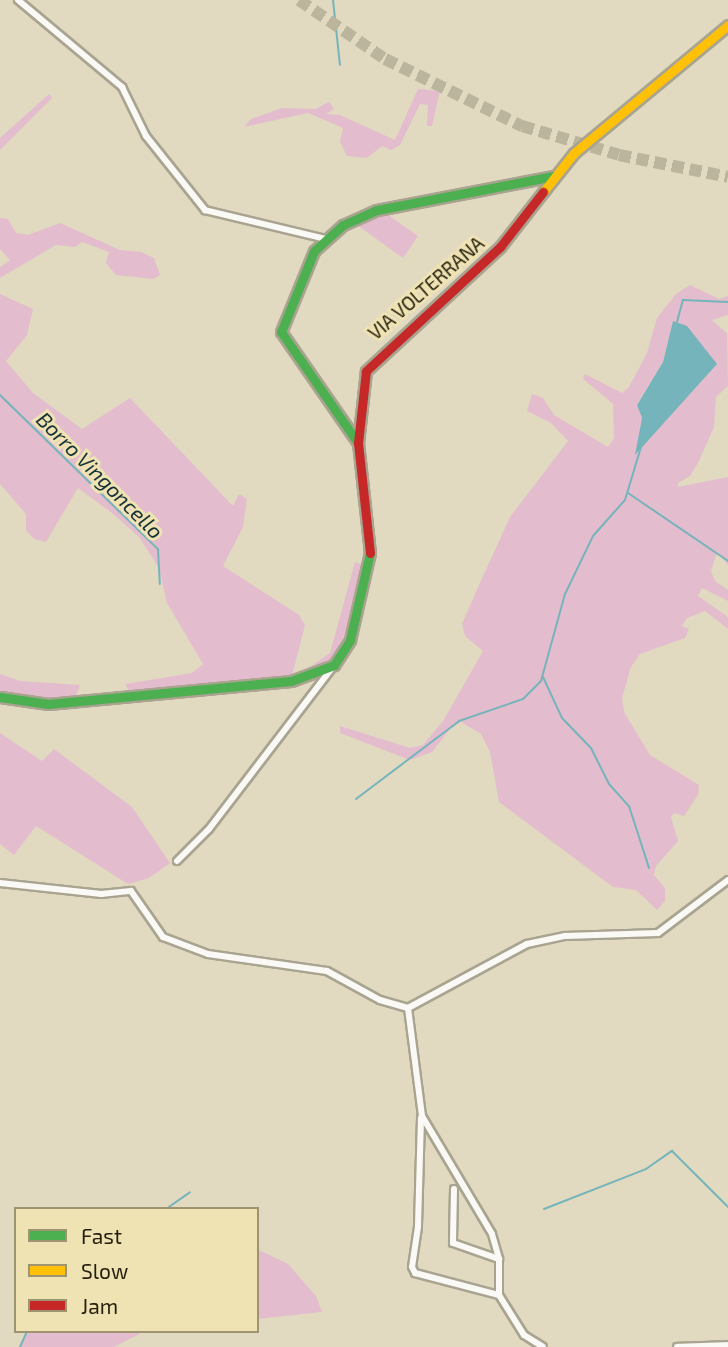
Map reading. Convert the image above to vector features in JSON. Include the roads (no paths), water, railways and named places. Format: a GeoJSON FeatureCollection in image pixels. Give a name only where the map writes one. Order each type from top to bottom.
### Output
{"type":"FeatureCollection","features":[{"type":"Feature","properties":{"kind":"main road","name":"VIA VOLTERRANA"},"geometry":{"type":"LineString","coordinates":[[334,665],[350,640],[372,544],[358,443],[366,371],[372,361],[500,247],[554,176],[598,131],[728,25]]}},
{"type":"Feature","properties":{"kind":"main road"},"geometry":{"type":"LineString","coordinates":[[358,443],[281,332],[314,251],[326,239],[377,210],[554,176]]}},
{"type":"Feature","properties":{"kind":"main road"},"geometry":{"type":"LineString","coordinates":[[0,697],[48,705],[291,681],[334,665]]}},
{"type":"Feature","properties":{"kind":"street"},"geometry":{"type":"LineString","coordinates":[[18,0],[122,87],[146,136],[205,210],[326,239]]}},
{"type":"Feature","properties":{"kind":"street","name":"VIA VOLTERRANA"},"geometry":{"type":"LineString","coordinates":[[177,861],[209,829],[334,665]]}},
{"type":"Feature","properties":{"kind":"street"},"geometry":{"type":"LineString","coordinates":[[0,883],[101,894],[131,891],[163,937],[208,954],[327,971],[380,1000],[408,1008],[527,944],[565,936],[658,933],[728,880]]}},
{"type":"Feature","properties":{"kind":"street"},"geometry":{"type":"LineString","coordinates":[[408,1008],[422,1116],[418,1227],[412,1267],[415,1273],[499,1295]]}},
{"type":"Feature","properties":{"kind":"street"},"geometry":{"type":"LineString","coordinates":[[422,1116],[492,1234],[499,1259],[499,1295],[524,1335],[543,1347]]}},
{"type":"Feature","properties":{"kind":"street"},"geometry":{"type":"LineString","coordinates":[[454,1188],[453,1243],[499,1259]]}},
{"type":"Feature","properties":{"kind":"street"},"geometry":{"type":"LineString","coordinates":[[677,1347],[728,1345]]}},
{"type":"Feature","properties":{"kind":"water"},"geometry":{"type":"Polygon","coordinates":[[[673,321],[687,326],[717,364],[635,455],[642,418],[637,405],[663,362],[673,321]]]}},
{"type":"Feature","properties":{"kind":"waterway"},"geometry":{"type":"LineString","coordinates":[[333,0],[340,65]]}},
{"type":"Feature","properties":{"kind":"waterway"},"geometry":{"type":"LineString","coordinates":[[677,322],[683,300],[728,302]]}},
{"type":"Feature","properties":{"kind":"waterway","name":"Borro Vingoncello"},"geometry":{"type":"LineString","coordinates":[[0,395],[158,549],[160,584]]}},
{"type":"Feature","properties":{"kind":"waterway"},"geometry":{"type":"LineString","coordinates":[[356,799],[459,721],[523,699],[541,681],[565,594],[593,536],[625,500],[641,447]]}},
{"type":"Feature","properties":{"kind":"waterway"},"geometry":{"type":"LineString","coordinates":[[628,493],[728,561]]}},
{"type":"Feature","properties":{"kind":"waterway"},"geometry":{"type":"LineString","coordinates":[[543,677],[562,718],[591,748],[609,784],[629,806],[649,868]]}},
{"type":"Feature","properties":{"kind":"waterway"},"geometry":{"type":"LineString","coordinates":[[544,1209],[646,1169],[672,1151],[728,1207]]}},
{"type":"Feature","properties":{"kind":"waterway"},"geometry":{"type":"LineString","coordinates":[[169,1207],[190,1192]]}},
{"type":"Feature","properties":{"kind":"waterway"},"geometry":{"type":"LineString","coordinates":[[20,1347],[26,1333]]}},
{"type":"Feature","properties":{"kind":"tunnel"},"geometry":{"type":"LineString","coordinates":[[299,0],[385,59],[522,126],[619,155],[728,177]]}}]}
